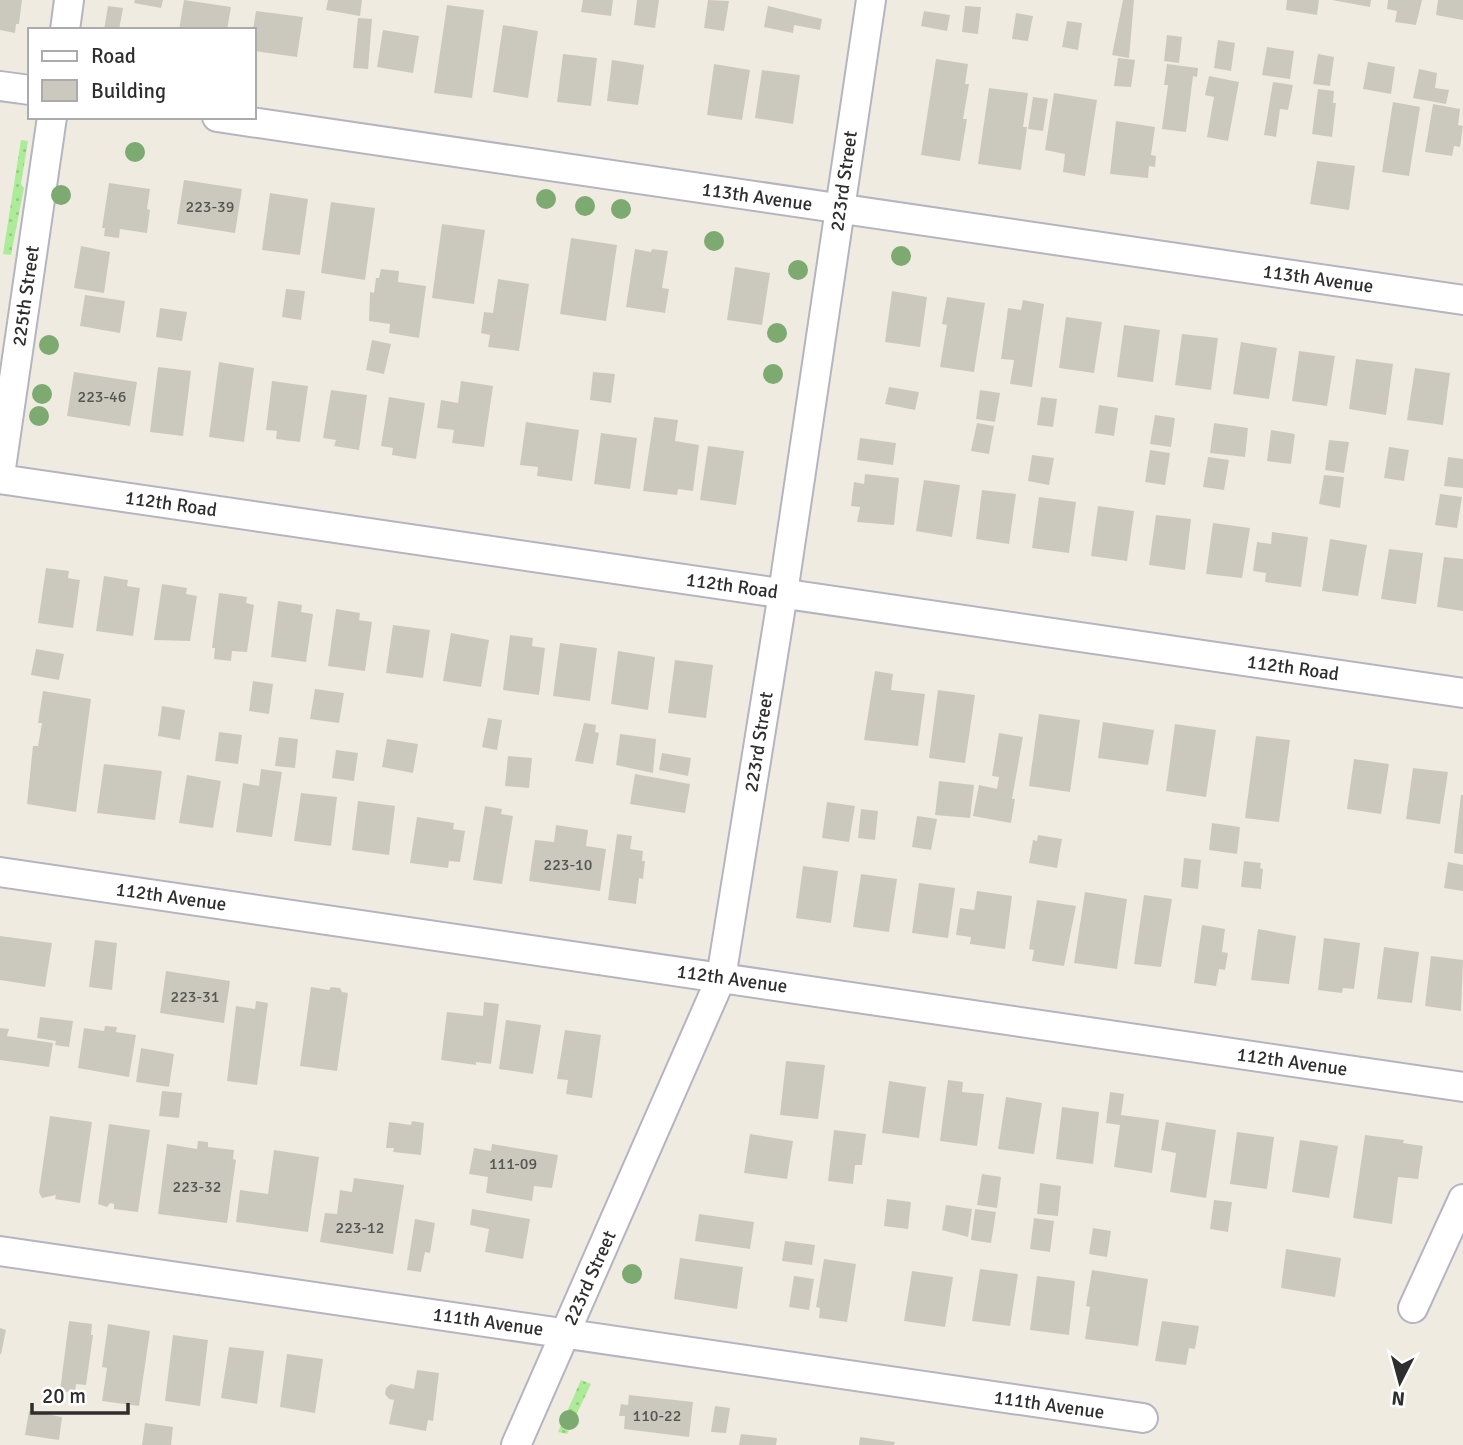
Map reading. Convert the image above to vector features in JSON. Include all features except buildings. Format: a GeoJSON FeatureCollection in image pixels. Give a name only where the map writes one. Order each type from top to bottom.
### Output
{"type":"FeatureCollection","features":[{"type":"Feature","properties":{"kind":"street"},"geometry":{"type":"LineString","coordinates":[[65,28],[69,0]]}},
{"type":"Feature","properties":{"kind":"street","name":"223rd Street"},"geometry":{"type":"LineString","coordinates":[[516,1445],[721,978],[783,593],[870,0]]}},
{"type":"Feature","properties":{"kind":"street"},"geometry":{"type":"LineString","coordinates":[[0,86],[28,90]]}},
{"type":"Feature","properties":{"kind":"street","name":"225th Street"},"geometry":{"type":"LineString","coordinates":[[0,477],[52,119]]}},
{"type":"Feature","properties":{"kind":"street","name":"113th Avenue"},"geometry":{"type":"LineString","coordinates":[[232,119],[1463,300]]}},
{"type":"Feature","properties":{"kind":"street","name":"112th Road"},"geometry":{"type":"LineString","coordinates":[[0,477],[1463,693]]}},
{"type":"Feature","properties":{"kind":"street","name":"112th Avenue"},"geometry":{"type":"LineString","coordinates":[[0,872],[1463,1087]]}},
{"type":"Feature","properties":{"kind":"street"},"geometry":{"type":"LineString","coordinates":[[1413,1308],[1463,1199]]}},
{"type":"Feature","properties":{"kind":"street","name":"111th Avenue"},"geometry":{"type":"LineString","coordinates":[[0,1251],[1143,1418]]}},
{"type":"Feature","properties":{"kind":"green space"},"geometry":{"type":"Polygon","coordinates":[[[21,140],[28,141],[21,184],[24,188],[11,255],[3,254],[21,140]]]}},
{"type":"Feature","properties":{"kind":"green space"},"geometry":{"type":"Polygon","coordinates":[[[581,1380],[591,1384],[567,1434],[558,1432],[581,1380]]]}}]}
